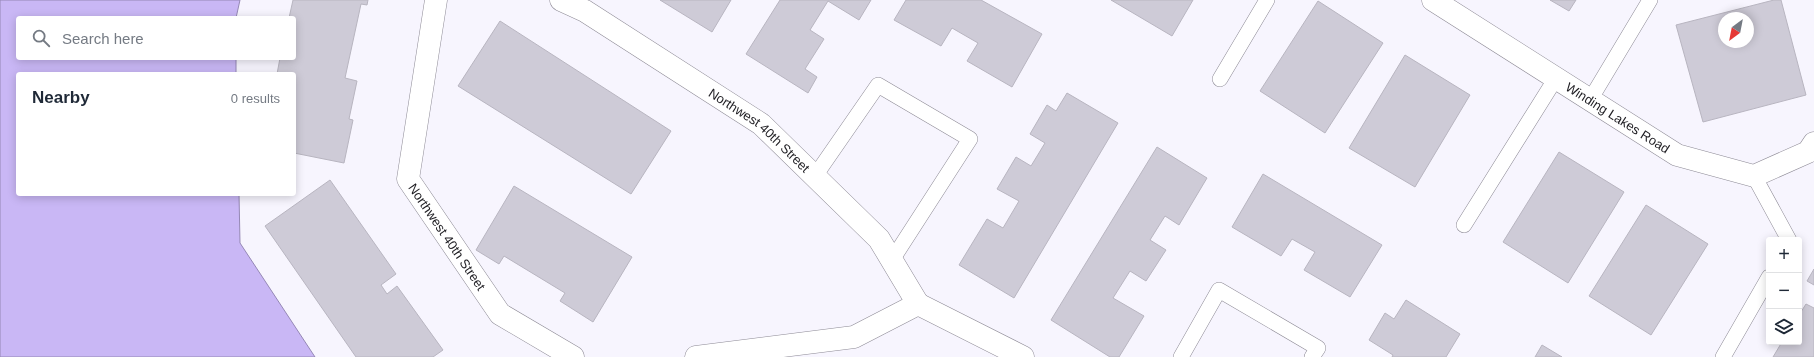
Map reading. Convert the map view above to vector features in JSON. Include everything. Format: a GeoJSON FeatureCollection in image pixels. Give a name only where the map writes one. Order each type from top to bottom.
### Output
{"type":"FeatureCollection","features":[{"type":"Feature","properties":{"kind":"street","name":"Northwest 40th Street"},"geometry":{"type":"LineString","coordinates":[[436,0],[408,179],[500,314],[573,357]]}},
{"type":"Feature","properties":{"kind":"street","name":"Northwest 40th Street"},"geometry":{"type":"LineString","coordinates":[[561,0],[588,6],[762,124],[880,239],[918,304]]}},
{"type":"Feature","properties":{"kind":"street","name":"Winding Lakes Road"},"geometry":{"type":"LineString","coordinates":[[1433,0],[1677,155],[1754,176]]}},
{"type":"Feature","properties":{"kind":"street"},"geometry":{"type":"LineString","coordinates":[[1754,176],[1808,152],[1814,143]]}},
{"type":"Feature","properties":{"kind":"street"},"geometry":{"type":"LineString","coordinates":[[696,357],[854,337],[918,304],[1023,357]]}},
{"type":"Feature","properties":{"kind":"lane"},"geometry":{"type":"LineString","coordinates":[[1220,79],[1267,0]]}},
{"type":"Feature","properties":{"kind":"lane"},"geometry":{"type":"LineString","coordinates":[[1590,100],[1650,0]]}},
{"type":"Feature","properties":{"kind":"lane"},"geometry":{"type":"LineString","coordinates":[[1464,225],[1556,78]]}},
{"type":"Feature","properties":{"kind":"lane"},"geometry":{"type":"LineString","coordinates":[[815,176],[878,85],[970,139],[892,260]]}},
{"type":"Feature","properties":{"kind":"lane"},"geometry":{"type":"LineString","coordinates":[[1754,176],[1787,237]]}},
{"type":"Feature","properties":{"kind":"lane"},"geometry":{"type":"LineString","coordinates":[[1723,357],[1766,282]]}},
{"type":"Feature","properties":{"kind":"lane"},"geometry":{"type":"LineString","coordinates":[[1181,357],[1219,290],[1318,348],[1312,357]]}},
{"type":"Feature","properties":{"kind":"shaded area"},"geometry":{"type":"Polygon","coordinates":[[[0,0],[240,0],[236,16],[16,16],[16,60],[236,60],[236,72],[16,72],[16,196],[239,196],[240,243],[315,357],[0,357],[0,0]]]}},
{"type":"Feature","properties":{"kind":"building"},"geometry":{"type":"Polygon","coordinates":[[[293,0],[368,0],[367,5],[361,4],[345,78],[357,81],[349,119],[353,120],[344,163],[296,153],[296,72],[277,72],[280,60],[296,60],[296,16],[289,16],[293,0]]]}},
{"type":"Feature","properties":{"kind":"building"},"geometry":{"type":"Polygon","coordinates":[[[660,0],[731,0],[712,32],[660,0]]]}},
{"type":"Feature","properties":{"kind":"building"},"geometry":{"type":"Polygon","coordinates":[[[780,0],[871,0],[859,20],[828,1],[810,30],[824,39],[805,69],[817,77],[808,93],[746,54],[780,0]]]}},
{"type":"Feature","properties":{"kind":"building"},"geometry":{"type":"Polygon","coordinates":[[[906,0],[981,0],[1042,34],[1012,87],[967,61],[978,43],[952,28],[941,46],[894,20],[906,0]]]}},
{"type":"Feature","properties":{"kind":"building"},"geometry":{"type":"Polygon","coordinates":[[[1111,0],[1193,0],[1172,36],[1111,0]]]}},
{"type":"Feature","properties":{"kind":"building"},"geometry":{"type":"Polygon","coordinates":[[[1550,0],[1576,0],[1569,11],[1550,0]]]}},
{"type":"Feature","properties":{"kind":"building"},"geometry":{"type":"Polygon","coordinates":[[[1774,0],[1781,0],[1806,95],[1703,122],[1676,25],[1718,14],[1718,48],[1754,48],[1754,12],[1727,12],[1774,0]]]}},
{"type":"Feature","properties":{"kind":"building"},"geometry":{"type":"Polygon","coordinates":[[[1318,1],[1383,43],[1325,133],[1260,91],[1318,1]]]}},
{"type":"Feature","properties":{"kind":"building"},"geometry":{"type":"Polygon","coordinates":[[[500,21],[671,131],[631,194],[458,86],[500,21]]]}},
{"type":"Feature","properties":{"kind":"building"},"geometry":{"type":"Polygon","coordinates":[[[1405,55],[1470,95],[1415,187],[1349,148],[1405,55]]]}},
{"type":"Feature","properties":{"kind":"building"},"geometry":{"type":"Polygon","coordinates":[[[1067,93],[1118,123],[1014,298],[959,265],[987,219],[1003,228],[1019,201],[997,189],[1016,157],[1031,166],[1045,143],[1030,134],[1047,105],[1056,111],[1067,93]]]}},
{"type":"Feature","properties":{"kind":"building"},"geometry":{"type":"Polygon","coordinates":[[[1157,147],[1207,178],[1179,225],[1165,216],[1150,240],[1166,250],[1146,281],[1130,271],[1113,298],[1144,316],[1119,357],[1110,357],[1051,320],[1157,147]]]}},
{"type":"Feature","properties":{"kind":"building"},"geometry":{"type":"Polygon","coordinates":[[[1559,152],[1624,192],[1568,283],[1503,242],[1559,152]]]}},
{"type":"Feature","properties":{"kind":"building"},"geometry":{"type":"Polygon","coordinates":[[[1263,174],[1382,245],[1350,297],[1304,270],[1315,252],[1292,239],[1281,256],[1232,227],[1263,174]]]}},
{"type":"Feature","properties":{"kind":"building"},"geometry":{"type":"Polygon","coordinates":[[[330,180],[396,274],[381,285],[387,294],[397,286],[443,350],[433,357],[356,357],[265,226],[330,180]]]}},
{"type":"Feature","properties":{"kind":"building"},"geometry":{"type":"Polygon","coordinates":[[[514,186],[632,257],[593,322],[560,301],[565,293],[504,256],[499,264],[476,250],[514,186]]]}},
{"type":"Feature","properties":{"kind":"building"},"geometry":{"type":"Polygon","coordinates":[[[1646,205],[1708,244],[1651,335],[1589,296],[1646,205]]]}},
{"type":"Feature","properties":{"kind":"building"},"geometry":{"type":"Polygon","coordinates":[[[1814,269],[1814,285],[1807,281],[1814,269]]]}},
{"type":"Feature","properties":{"kind":"building"},"geometry":{"type":"Polygon","coordinates":[[[1406,300],[1460,334],[1446,357],[1392,357],[1393,355],[1369,340],[1385,313],[1394,319],[1406,300]]]}},
{"type":"Feature","properties":{"kind":"building"},"geometry":{"type":"Polygon","coordinates":[[[1806,304],[1814,308],[1814,357],[1773,357],[1780,345],[1802,345],[1802,310],[1806,304]]]}},
{"type":"Feature","properties":{"kind":"building"},"geometry":{"type":"Polygon","coordinates":[[[1542,345],[1562,357],[1535,357],[1542,345]]]}}]}
